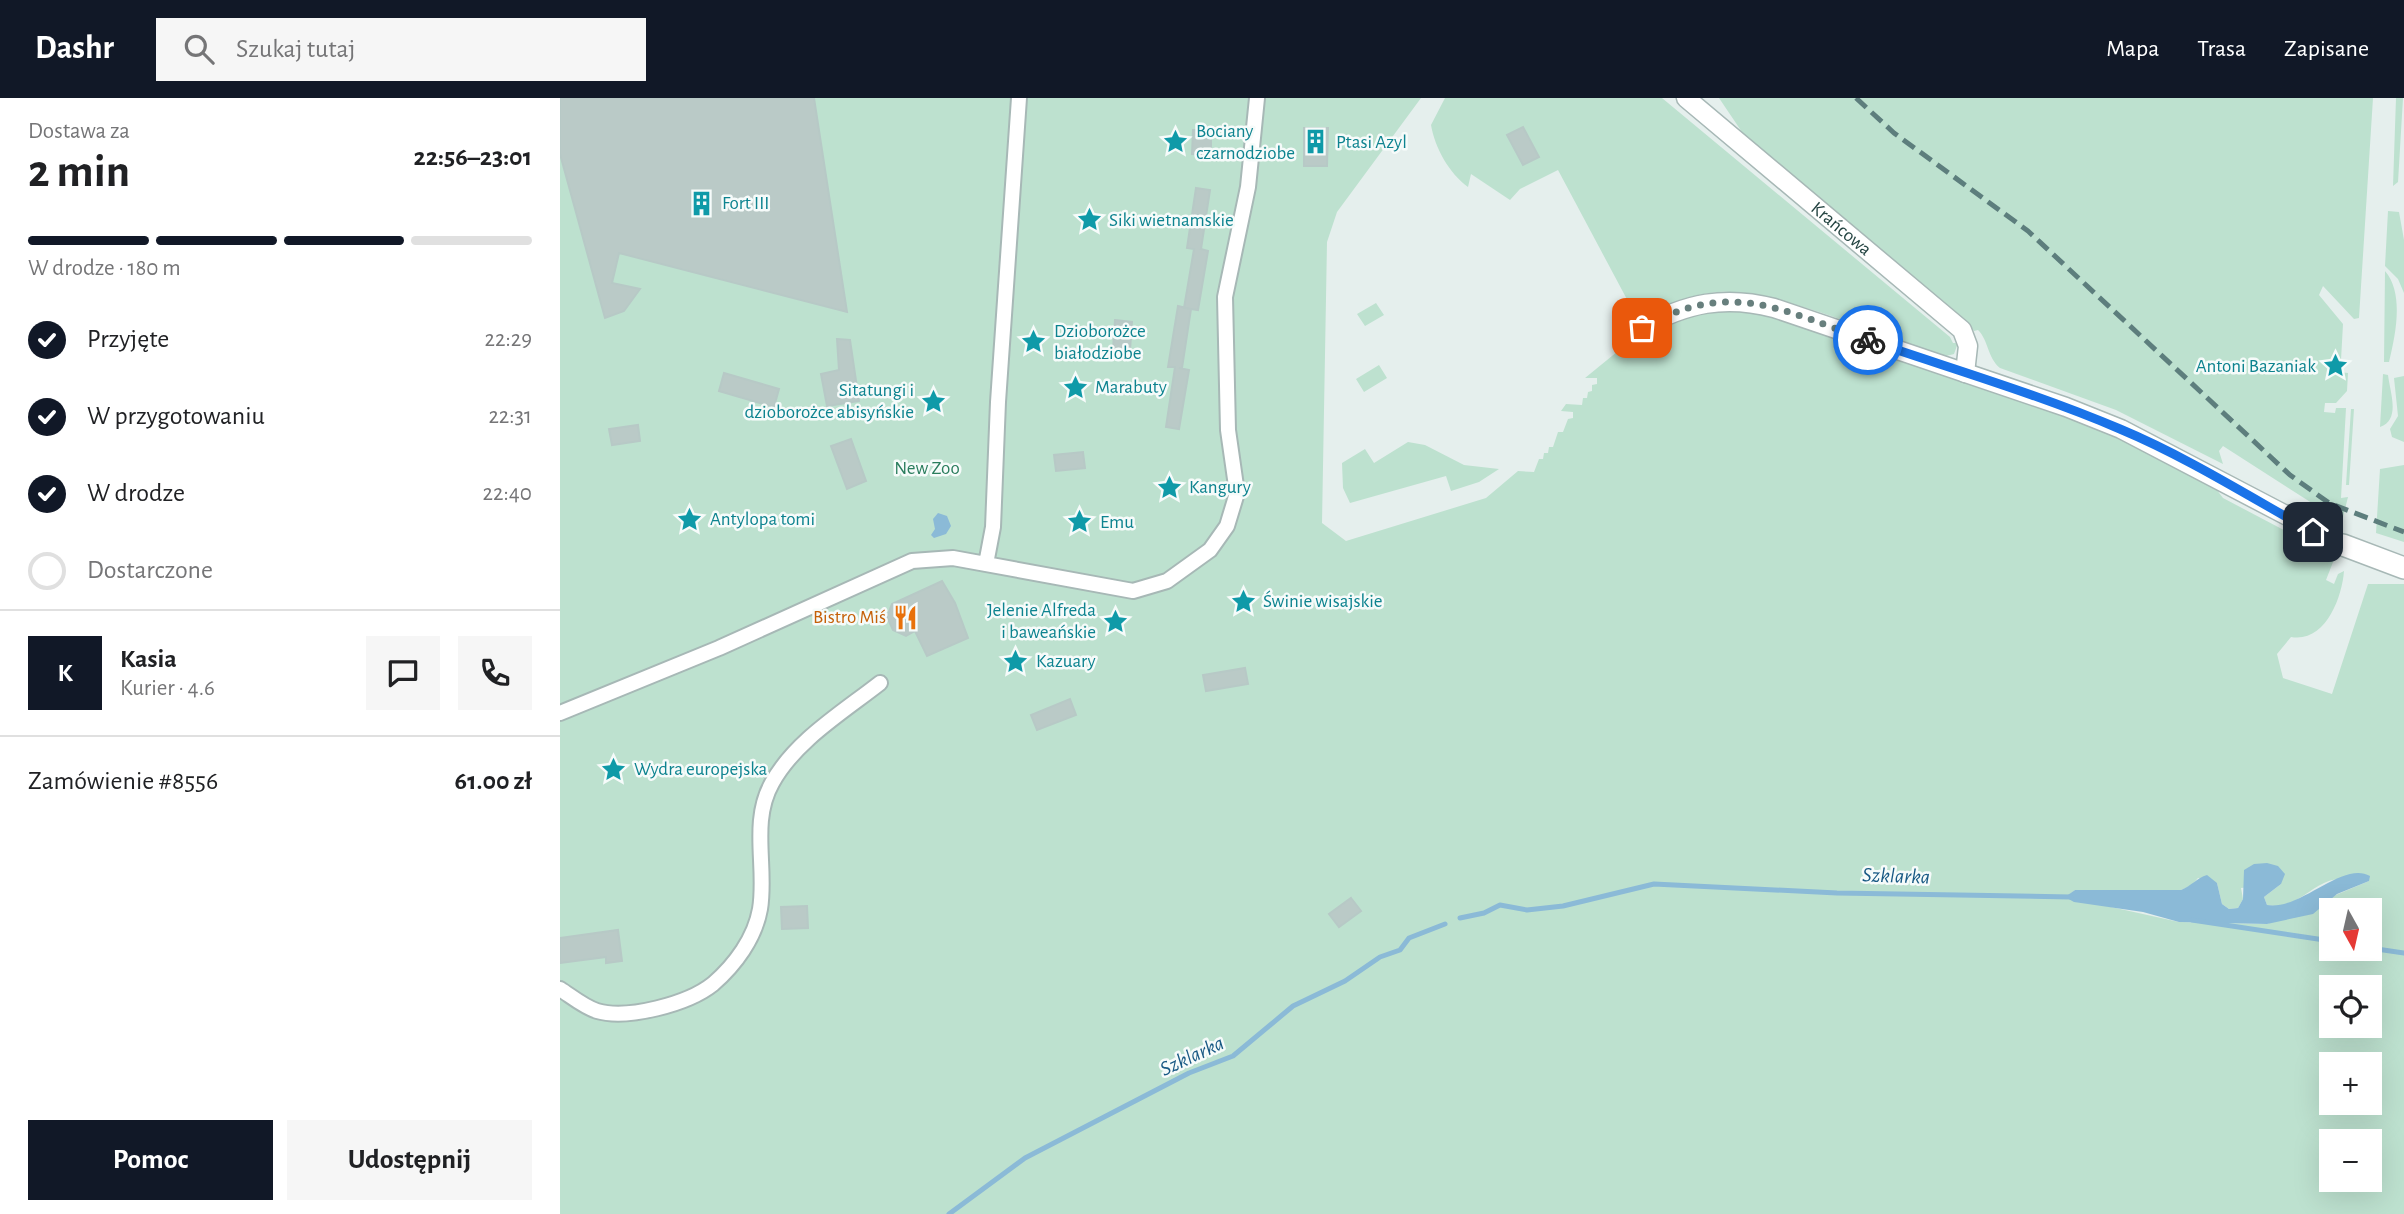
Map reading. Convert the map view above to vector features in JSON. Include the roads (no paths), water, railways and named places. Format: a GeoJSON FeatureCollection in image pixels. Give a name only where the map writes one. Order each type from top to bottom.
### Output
{"type":"FeatureCollection","features":[{"type":"Feature","properties":{"kind":"street"},"geometry":{"type":"LineString","coordinates":[[986,564],[992,527],[1019,98]]}},
{"type":"Feature","properties":{"kind":"street"},"geometry":{"type":"LineString","coordinates":[[560,713],[719,648],[897,566],[928,558],[953,558],[1133,591],[1167,581],[1210,550],[1227,526],[1237,493],[1228,430],[1225,297],[1248,187],[1257,98]]}},
{"type":"Feature","properties":{"kind":"street","name":"Krańcowa"},"geometry":{"type":"LineString","coordinates":[[1686,98],[1962,330],[1968,346],[1965,373]]}},
{"type":"Feature","properties":{"kind":"street"},"geometry":{"type":"LineString","coordinates":[[1642,328],[1687,305],[1740,301],[1774,308],[2121,429],[2343,545],[2404,568]]}},
{"type":"Feature","properties":{"kind":"street"},"geometry":{"type":"LineString","coordinates":[[560,989],[596,1011],[633,1014],[673,1003],[711,985],[743,953],[760,909],[761,819],[771,785],[791,755],[880,683]]}},
{"type":"Feature","properties":{"kind":"water"},"geometry":{"type":"Polygon","coordinates":[[[938,513],[947,516],[951,526],[946,534],[934,538],[931,535],[935,529],[933,519],[938,513]]]}},
{"type":"Feature","properties":{"kind":"water"},"geometry":{"type":"Polygon","coordinates":[[[2254,864],[2278,866],[2285,874],[2281,884],[2264,897],[2267,905],[2293,901],[2347,875],[2359,873],[2370,876],[2369,881],[2332,898],[2319,898],[2319,909],[2313,914],[2267,924],[2179,922],[2143,912],[2074,902],[2065,897],[2075,890],[2181,890],[2207,875],[2217,883],[2222,904],[2229,909],[2238,908],[2243,899],[2244,870],[2254,864]]]}},
{"type":"Feature","properties":{"kind":"waterway","name":"Szklarka"},"geometry":{"type":"LineString","coordinates":[[1460,918],[1484,913],[1500,905],[1527,910],[1563,906],[1654,884],[1837,893],[2071,897]]}},
{"type":"Feature","properties":{"kind":"waterway","name":"Szklarka"},"geometry":{"type":"LineString","coordinates":[[2192,920],[2319,939]]}},
{"type":"Feature","properties":{"kind":"waterway","name":"Szklarka"},"geometry":{"type":"LineString","coordinates":[[949,1214],[1025,1158],[1189,1073],[1233,1056],[1293,1006],[1345,981],[1380,957],[1400,950],[1409,938],[1445,924]]}},
{"type":"Feature","properties":{"kind":"waterway","name":"Szklarka"},"geometry":{"type":"LineString","coordinates":[[2382,950],[2404,953]]}},
{"type":"Feature","properties":{"kind":"railway"},"geometry":{"type":"LineString","coordinates":[[1856,98],[1894,133],[2028,231],[2290,475],[2329,503],[2404,532]]}},
{"type":"Feature","properties":{"kind":"place","name":"Bociany czarnodziobe"},"geometry":{"type":"Point","coordinates":[1176,142]}},
{"type":"Feature","properties":{"kind":"place","name":"Ptasi Azyl"},"geometry":{"type":"Point","coordinates":[1316,142]}},
{"type":"Feature","properties":{"kind":"place","name":"Fort III"},"geometry":{"type":"Point","coordinates":[702,203]}},
{"type":"Feature","properties":{"kind":"place","name":"Siki wietnamskie"},"geometry":{"type":"Point","coordinates":[1089,220]}},
{"type":"Feature","properties":{"kind":"place","name":"Dzioborożce białodziobe"},"geometry":{"type":"Point","coordinates":[1034,342]}},
{"type":"Feature","properties":{"kind":"place","name":"Antoni Bazaniak"},"geometry":{"type":"Point","coordinates":[2336,366]}},
{"type":"Feature","properties":{"kind":"place","name":"Marabuty"},"geometry":{"type":"Point","coordinates":[1075,387]}},
{"type":"Feature","properties":{"kind":"place","name":"Sitatungi i dzioborożce abisyńskie"},"geometry":{"type":"Point","coordinates":[934,401]}},
{"type":"Feature","properties":{"kind":"place","name":"Kangury"},"geometry":{"type":"Point","coordinates":[1169,487]}},
{"type":"Feature","properties":{"kind":"place","name":"Antylopa tomi"},"geometry":{"type":"Point","coordinates":[690,519]}},
{"type":"Feature","properties":{"kind":"place","name":"Emu"},"geometry":{"type":"Point","coordinates":[1080,522]}},
{"type":"Feature","properties":{"kind":"place","name":"Świnie wisajskie"},"geometry":{"type":"Point","coordinates":[1243,601]}},
{"type":"Feature","properties":{"kind":"place","name":"Bistro Miś"},"geometry":{"type":"Point","coordinates":[906,617]}},
{"type":"Feature","properties":{"kind":"place","name":"Jelenie Alfreda i baweańskie"},"geometry":{"type":"Point","coordinates":[1116,621]}},
{"type":"Feature","properties":{"kind":"place","name":"Kazuary"},"geometry":{"type":"Point","coordinates":[1016,661]}},
{"type":"Feature","properties":{"kind":"place","name":"Wydra europejska"},"geometry":{"type":"Point","coordinates":[614,769]}},
{"type":"Feature","properties":{"kind":"park label","name":"New Zoo"},"geometry":{"type":"Point","coordinates":[927,468]}}]}
